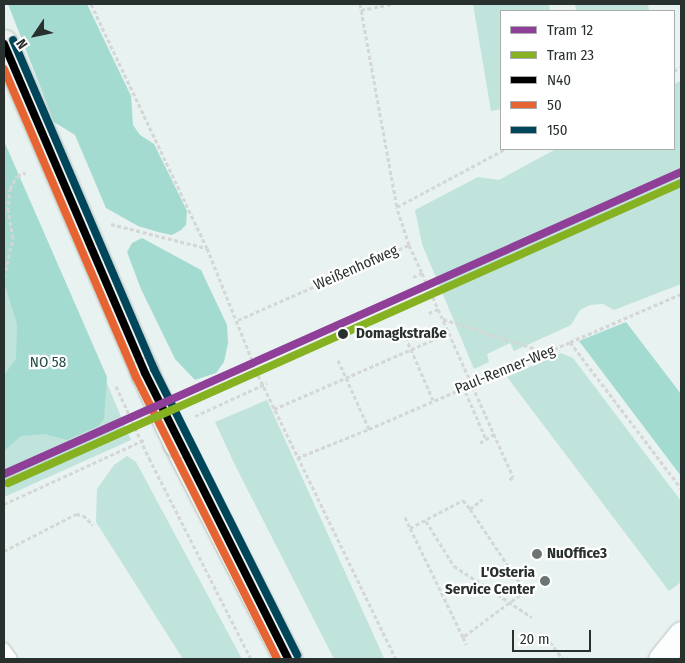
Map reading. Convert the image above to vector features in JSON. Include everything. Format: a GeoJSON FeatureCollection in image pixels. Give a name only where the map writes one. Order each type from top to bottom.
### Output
{"type":"FeatureCollection","features":[{"type":"Feature","properties":{"kind":"street"},"geometry":{"type":"LineString","coordinates":[[4,44],[145,373],[182,432],[288,659]]}},
{"type":"Feature","properties":{"kind":"street"},"geometry":{"type":"LineString","coordinates":[[661,659],[681,634]]}},
{"type":"Feature","properties":{"kind":"lane"},"geometry":{"type":"LineString","coordinates":[[4,649],[11,659]]}},
{"type":"Feature","properties":{"kind":"path"},"geometry":{"type":"LineString","coordinates":[[91,4],[207,248],[238,320],[248,353],[265,384],[274,409],[396,659]]}},
{"type":"Feature","properties":{"kind":"path","name":"Weißenhofweg"},"geometry":{"type":"LineString","coordinates":[[238,320],[408,245],[397,207],[360,4]]}},
{"type":"Feature","properties":{"kind":"path"},"geometry":{"type":"LineString","coordinates":[[361,10],[391,4]]}},
{"type":"Feature","properties":{"kind":"path"},"geometry":{"type":"LineString","coordinates":[[397,207],[503,150]]}},
{"type":"Feature","properties":{"kind":"path"},"geometry":{"type":"LineString","coordinates":[[4,277],[13,238],[8,211],[10,189],[17,176],[25,173]]}},
{"type":"Feature","properties":{"kind":"path"},"geometry":{"type":"LineString","coordinates":[[120,227],[207,248]]}},
{"type":"Feature","properties":{"kind":"path"},"geometry":{"type":"LineString","coordinates":[[408,245],[450,333],[513,477],[509,480]]}},
{"type":"Feature","properties":{"kind":"path"},"geometry":{"type":"LineString","coordinates":[[413,277],[422,273]]}},
{"type":"Feature","properties":{"kind":"path"},"geometry":{"type":"LineString","coordinates":[[570,342],[681,294]]}},
{"type":"Feature","properties":{"kind":"path"},"geometry":{"type":"LineString","coordinates":[[281,295],[283,300]]}},
{"type":"Feature","properties":{"kind":"path"},"geometry":{"type":"LineString","coordinates":[[429,313],[438,309]]}},
{"type":"Feature","properties":{"kind":"path"},"geometry":{"type":"LineString","coordinates":[[443,319],[546,353]]}},
{"type":"Feature","properties":{"kind":"path"},"geometry":{"type":"LineString","coordinates":[[403,331],[433,400]]}},
{"type":"Feature","properties":{"kind":"path"},"geometry":{"type":"LineString","coordinates":[[274,409],[450,333]]}},
{"type":"Feature","properties":{"kind":"path","name":"Paul-Renner-Weg"},"geometry":{"type":"LineString","coordinates":[[297,458],[369,429],[472,382],[570,342],[681,488]]}},
{"type":"Feature","properties":{"kind":"path"},"geometry":{"type":"LineString","coordinates":[[248,353],[253,351]]}},
{"type":"Feature","properties":{"kind":"path"},"geometry":{"type":"LineString","coordinates":[[338,360],[369,429]]}},
{"type":"Feature","properties":{"kind":"path"},"geometry":{"type":"LineString","coordinates":[[182,432],[265,384]]}},
{"type":"Feature","properties":{"kind":"path"},"geometry":{"type":"LineString","coordinates":[[116,386],[149,458],[251,659]]}},
{"type":"Feature","properties":{"kind":"path"},"geometry":{"type":"LineString","coordinates":[[463,386],[486,437]]}},
{"type":"Feature","properties":{"kind":"path"},"geometry":{"type":"LineString","coordinates":[[480,442],[494,434]]}},
{"type":"Feature","properties":{"kind":"path"},"geometry":{"type":"LineString","coordinates":[[4,504],[149,437]]}},
{"type":"Feature","properties":{"kind":"path"},"geometry":{"type":"LineString","coordinates":[[470,510],[483,499]]}},
{"type":"Feature","properties":{"kind":"path"},"geometry":{"type":"LineString","coordinates":[[410,528],[463,500],[525,591],[463,637]]}},
{"type":"Feature","properties":{"kind":"path"},"geometry":{"type":"LineString","coordinates":[[4,551],[76,514],[83,515],[93,525]]}},
{"type":"Feature","properties":{"kind":"path"},"geometry":{"type":"LineString","coordinates":[[405,517],[466,644]]}},
{"type":"Feature","properties":{"kind":"path"},"geometry":{"type":"LineString","coordinates":[[426,521],[454,566],[532,617]]}},
{"type":"Feature","properties":{"kind":"path"},"geometry":{"type":"LineString","coordinates":[[550,642],[563,659]]}},
{"type":"Feature","properties":{"kind":"green space"},"geometry":{"type":"Polygon","coordinates":[[[8,4],[87,4],[131,96],[133,125],[140,135],[154,144],[187,211],[186,225],[181,230],[172,235],[158,232],[138,226],[106,208],[75,135],[54,122],[8,4]]]}},
{"type":"Feature","properties":{"kind":"green space"},"geometry":{"type":"Polygon","coordinates":[[[473,4],[549,4],[550,10],[500,10],[500,109],[491,111],[473,4]]]}},
{"type":"Feature","properties":{"kind":"green space"},"geometry":{"type":"Polygon","coordinates":[[[575,4],[648,4],[649,10],[576,10],[575,4]]]}},
{"type":"Feature","properties":{"kind":"green space"},"geometry":{"type":"Polygon","coordinates":[[[681,81],[681,284],[614,310],[603,304],[590,305],[580,310],[571,325],[514,351],[510,343],[487,354],[489,362],[474,369],[422,244],[415,210],[478,177],[499,180],[554,150],[675,150],[675,84],[681,81]]]}},
{"type":"Feature","properties":{"kind":"green space","name":"NO 58"},"geometry":{"type":"Polygon","coordinates":[[[4,141],[107,377],[104,419],[98,426],[67,440],[44,434],[21,436],[4,451],[4,375],[16,359],[17,324],[4,282],[4,141]]]}},
{"type":"Feature","properties":{"kind":"green space","name":"NO 58"},"geometry":{"type":"Polygon","coordinates":[[[4,143],[131,440],[4,497],[4,143]]]}},
{"type":"Feature","properties":{"kind":"green space"},"geometry":{"type":"Polygon","coordinates":[[[142,238],[201,270],[227,325],[228,343],[224,362],[216,373],[195,380],[175,359],[141,289],[127,252],[132,243],[142,238]]]}},
{"type":"Feature","properties":{"kind":"green space"},"geometry":{"type":"Polygon","coordinates":[[[626,322],[681,394],[681,476],[579,341],[626,322]]]}},
{"type":"Feature","properties":{"kind":"green space"},"geometry":{"type":"Polygon","coordinates":[[[561,353],[573,358],[681,501],[681,582],[669,591],[507,377],[561,353]]]}},
{"type":"Feature","properties":{"kind":"green space"},"geometry":{"type":"Polygon","coordinates":[[[267,400],[385,659],[334,659],[215,422],[267,400]]]}},
{"type":"Feature","properties":{"kind":"green space"},"geometry":{"type":"Polygon","coordinates":[[[127,456],[136,462],[242,659],[183,659],[96,522],[97,489],[114,465],[127,456]]]}},
{"type":"Feature","properties":{"kind":"tram line","name":"12"},"geometry":{"type":"LineString","coordinates":[[4,474],[681,172]]}},
{"type":"Feature","properties":{"kind":"tram line","name":"23"},"geometry":{"type":"LineString","coordinates":[[8,483],[681,183]]}},
{"type":"Feature","properties":{"kind":"transit line","name":"150"},"geometry":{"type":"LineString","coordinates":[[13,40],[154,369],[297,655]]}},
{"type":"Feature","properties":{"kind":"transit line","name":"N40"},"geometry":{"type":"LineString","coordinates":[[4,44],[145,373],[288,659]]}},
{"type":"Feature","properties":{"kind":"transit line","name":"50"},"geometry":{"type":"LineString","coordinates":[[4,69],[136,377],[277,659]]}},
{"type":"Feature","properties":{"kind":"place","name":"Domagkstraße"},"geometry":{"type":"Point","coordinates":[343,334]}},
{"type":"Feature","properties":{"kind":"place","name":"NuOffice3"},"geometry":{"type":"Point","coordinates":[537,554]}},
{"type":"Feature","properties":{"kind":"place","name":"L'Osteria Service Center"},"geometry":{"type":"Point","coordinates":[545,581]}}]}
